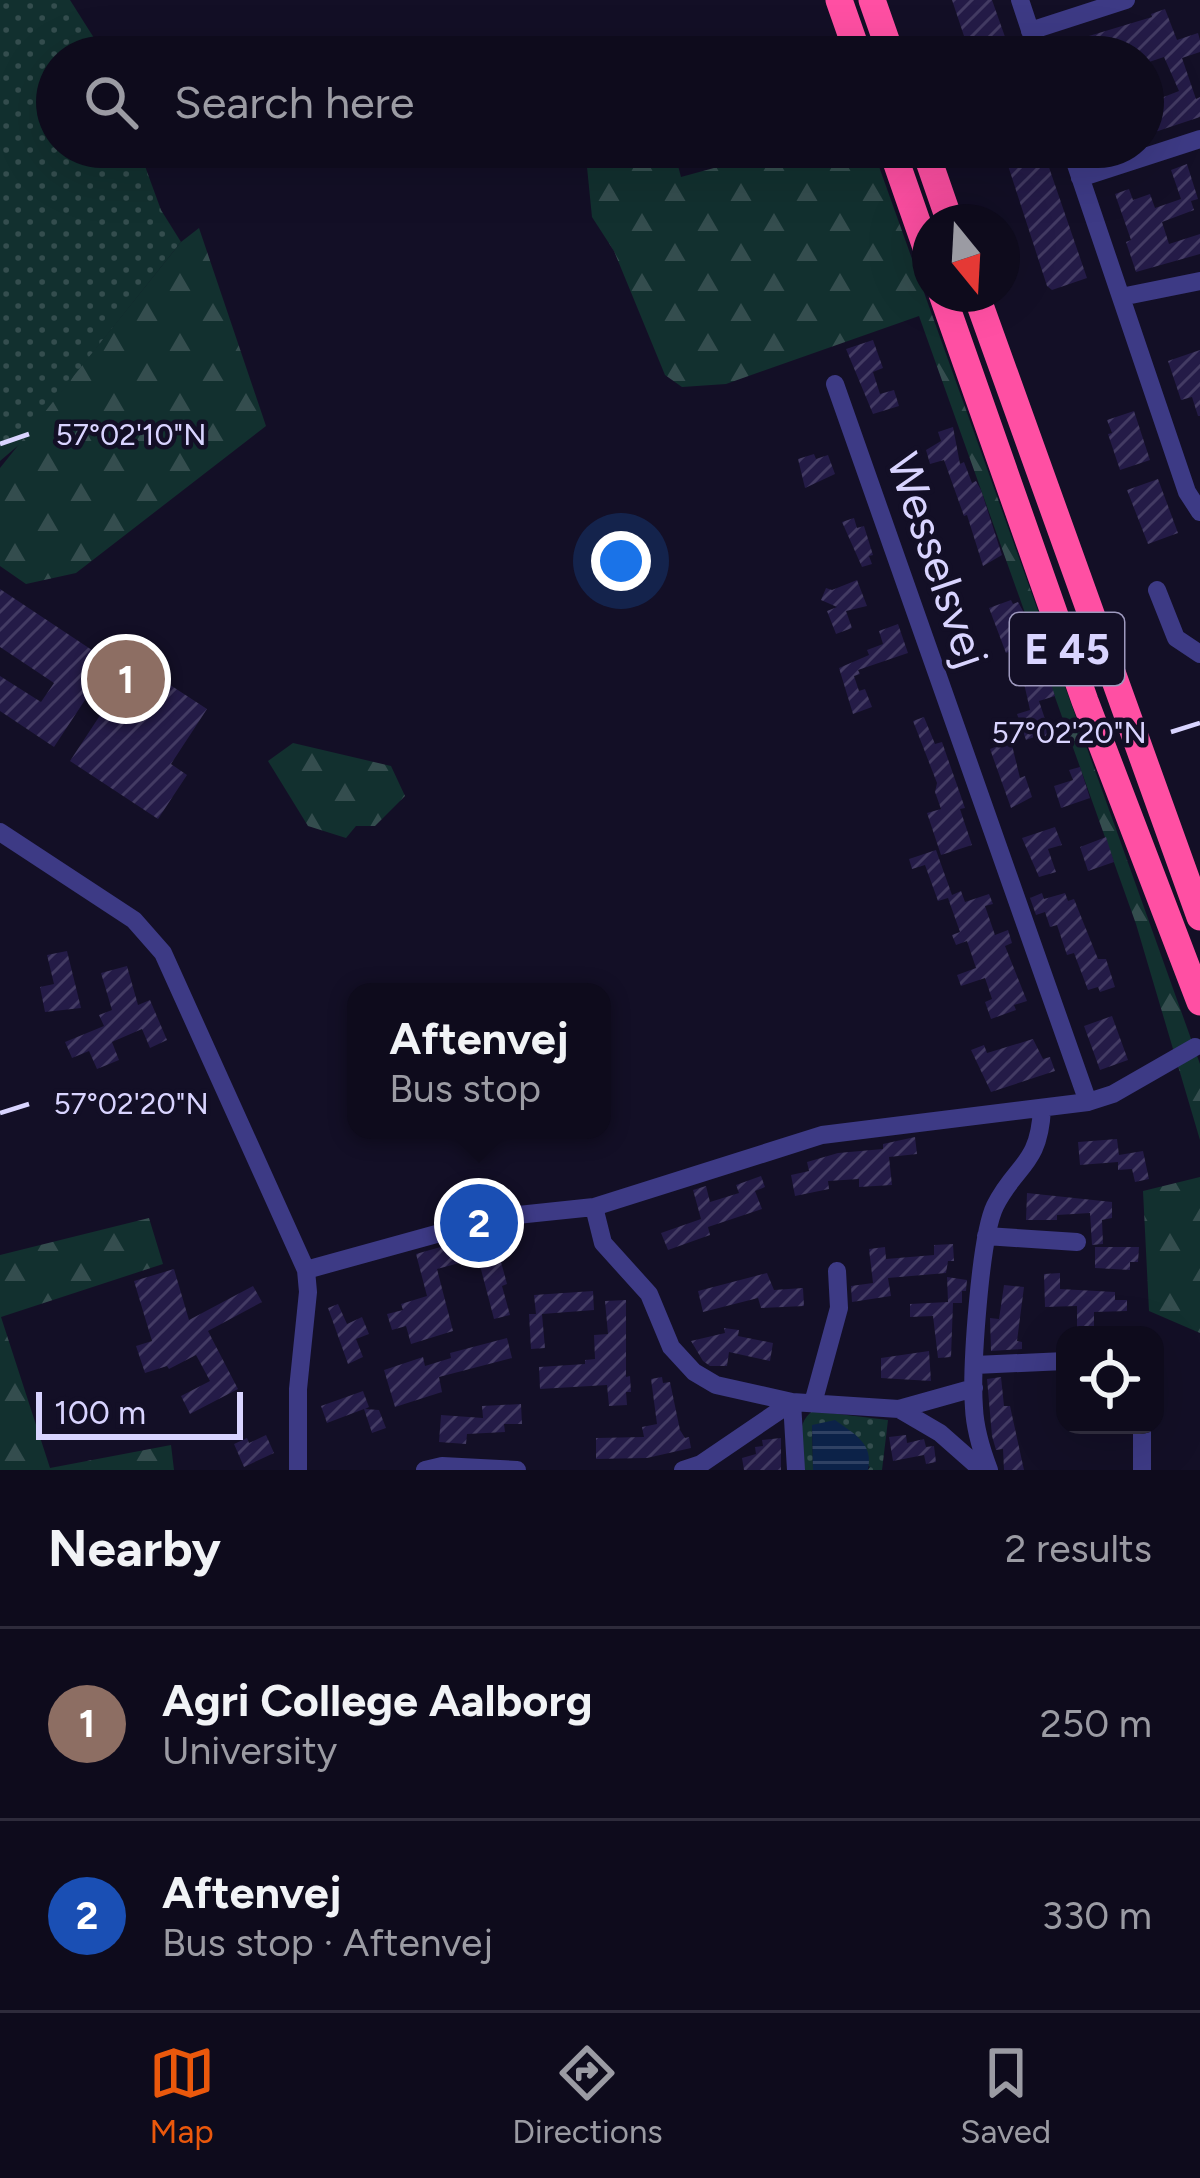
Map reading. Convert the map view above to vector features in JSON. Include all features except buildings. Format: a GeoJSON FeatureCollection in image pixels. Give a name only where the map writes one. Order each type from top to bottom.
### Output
{"type":"FeatureCollection","features":[{"type":"Feature","properties":{"kind":"highway"},"geometry":{"type":"LineString","coordinates":[[839,0],[852,36]]}},
{"type":"Feature","properties":{"kind":"highway"},"geometry":{"type":"LineString","coordinates":[[872,0],[885,36]]}},
{"type":"Feature","properties":{"kind":"highway"},"geometry":{"type":"LineString","coordinates":[[898,168],[912,207]]}},
{"type":"Feature","properties":{"kind":"highway"},"geometry":{"type":"LineString","coordinates":[[931,168],[944,204]]}},
{"type":"Feature","properties":{"kind":"highway","name":"E 45"},"geometry":{"type":"LineString","coordinates":[[948,312],[1085,701],[1200,1001]]}},
{"type":"Feature","properties":{"kind":"highway","name":"E 45"},"geometry":{"type":"LineString","coordinates":[[982,312],[1200,917]]}},
{"type":"Feature","properties":{"kind":"street"},"geometry":{"type":"LineString","coordinates":[[1020,0],[1031,36]]}},
{"type":"Feature","properties":{"kind":"street"},"geometry":{"type":"LineString","coordinates":[[1030,32],[1126,0]]}},
{"type":"Feature","properties":{"kind":"street"},"geometry":{"type":"LineString","coordinates":[[1164,151],[1200,139]]}},
{"type":"Feature","properties":{"kind":"street"},"geometry":{"type":"LineString","coordinates":[[1077,168],[1186,492],[1200,512]]}},
{"type":"Feature","properties":{"kind":"street"},"geometry":{"type":"LineString","coordinates":[[1081,178],[1112,168]]}},
{"type":"Feature","properties":{"kind":"street"},"geometry":{"type":"LineString","coordinates":[[1121,298],[1200,281]]}},
{"type":"Feature","properties":{"kind":"street","name":"Wesselsvej"},"geometry":{"type":"LineString","coordinates":[[835,384],[1088,1102]]}},
{"type":"Feature","properties":{"kind":"street"},"geometry":{"type":"LineString","coordinates":[[1157,590],[1176,638],[1200,654]]}},
{"type":"Feature","properties":{"kind":"street"},"geometry":{"type":"LineString","coordinates":[[0,832],[134,920],[163,953],[306,1270],[298,1470]]}},
{"type":"Feature","properties":{"kind":"street"},"geometry":{"type":"LineString","coordinates":[[306,1270],[498,1217],[594,1208],[822,1135],[1088,1102],[1117,1092],[1195,1047]]}},
{"type":"Feature","properties":{"kind":"street"},"geometry":{"type":"LineString","coordinates":[[986,1470],[977,1437],[974,1388],[986,1236],[996,1204],[1032,1159],[1041,1137],[1042,1109]]}},
{"type":"Feature","properties":{"kind":"street"},"geometry":{"type":"LineString","coordinates":[[594,1208],[603,1243],[649,1294],[671,1347],[694,1372],[716,1385],[792,1402],[899,1409],[974,1388]]}},
{"type":"Feature","properties":{"kind":"street"},"geometry":{"type":"LineString","coordinates":[[986,1236],[1077,1243]]}},
{"type":"Feature","properties":{"kind":"street"},"geometry":{"type":"LineString","coordinates":[[813,1403],[838,1308],[836,1271]]}},
{"type":"Feature","properties":{"kind":"street"},"geometry":{"type":"LineString","coordinates":[[975,1365],[1056,1361]]}},
{"type":"Feature","properties":{"kind":"street"},"geometry":{"type":"LineString","coordinates":[[683,1470],[701,1464],[792,1402]]}},
{"type":"Feature","properties":{"kind":"street"},"geometry":{"type":"LineString","coordinates":[[792,1402],[796,1470]]}},
{"type":"Feature","properties":{"kind":"street"},"geometry":{"type":"LineString","coordinates":[[899,1409],[940,1433],[986,1470]]}},
{"type":"Feature","properties":{"kind":"street"},"geometry":{"type":"LineString","coordinates":[[1142,1434],[1142,1470]]}},
{"type":"Feature","properties":{"kind":"street"},"geometry":{"type":"LineString","coordinates":[[425,1470],[442,1466],[517,1470]]}},
{"type":"Feature","properties":{"kind":"green space"},"geometry":{"type":"Polygon","coordinates":[[[0,0],[70,0],[93,36],[36,36],[36,168],[146,168],[161,210],[181,242],[21,443],[0,461],[0,0]]]}},
{"type":"Feature","properties":{"kind":"green space"},"geometry":{"type":"Polygon","coordinates":[[[587,168],[679,168],[681,177],[714,168],[880,168],[912,259],[912,312],[931,312],[1200,1064],[1200,1140],[1136,924],[919,316],[726,384],[682,387],[665,375],[614,251],[592,217],[587,168]]]}},
{"type":"Feature","properties":{"kind":"green space"},"geometry":{"type":"Polygon","coordinates":[[[199,228],[266,426],[76,573],[26,584],[0,566],[0,468],[181,242],[199,228]]]}},
{"type":"Feature","properties":{"kind":"green space"},"geometry":{"type":"Polygon","coordinates":[[[293,743],[391,766],[405,796],[375,826],[356,826],[346,838],[308,826],[268,761],[293,743]]]}},
{"type":"Feature","properties":{"kind":"green space"},"geometry":{"type":"Polygon","coordinates":[[[1200,1177],[1200,1333],[1149,1311],[1143,1191],[1200,1177]]]}},
{"type":"Feature","properties":{"kind":"green space"},"geometry":{"type":"Polygon","coordinates":[[[149,1218],[163,1264],[1,1317],[50,1468],[171,1445],[174,1470],[0,1470],[0,1255],[149,1218]]]}},
{"type":"Feature","properties":{"kind":"green space"},"geometry":{"type":"Polygon","coordinates":[[[813,1411],[888,1420],[882,1470],[868,1470],[812,1425],[813,1470],[803,1470],[801,1430],[813,1411]]]}},
{"type":"Feature","properties":{"kind":"water"},"geometry":{"type":"Polygon","coordinates":[[[835,1420],[865,1446],[868,1470],[813,1470],[812,1425],[835,1420]]]}},
{"type":"Feature","properties":{"kind":"place","name":"Agri College Aalborg"},"geometry":{"type":"Point","coordinates":[126,679]}},
{"type":"Feature","properties":{"kind":"place","name":"Aftenvej"},"geometry":{"type":"Point","coordinates":[479,1223]}}]}
